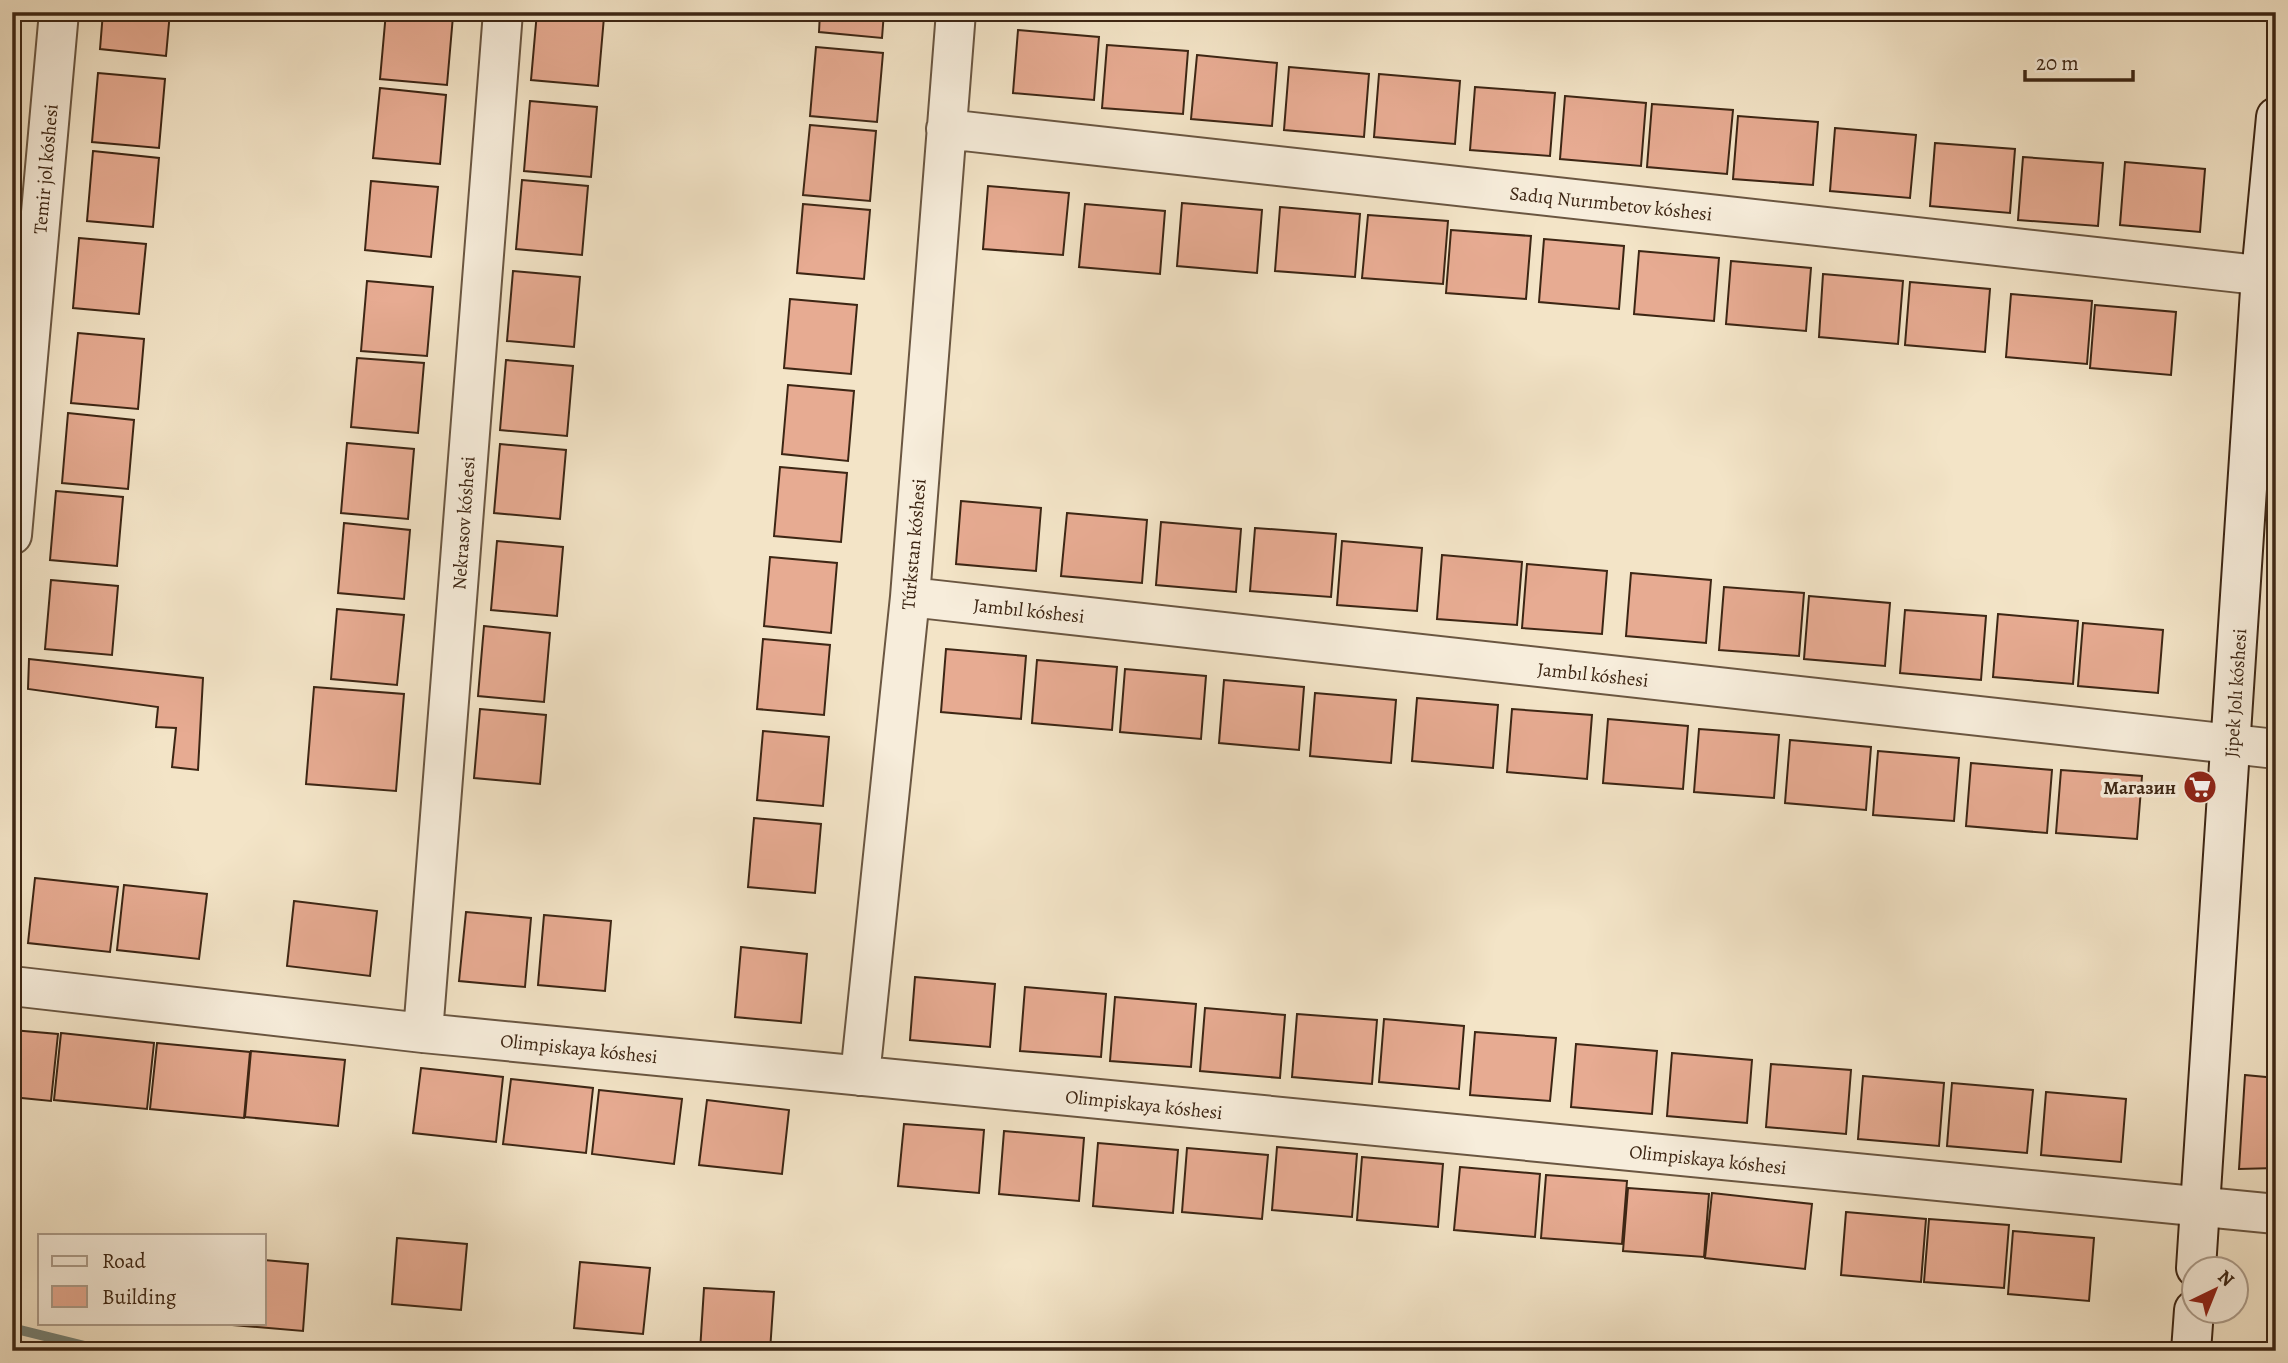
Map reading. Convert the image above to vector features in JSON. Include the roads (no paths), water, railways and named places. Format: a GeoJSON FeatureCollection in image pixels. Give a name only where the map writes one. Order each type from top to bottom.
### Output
{"type":"FeatureCollection","features":[{"type":"Feature","properties":{"kind":"street","name":"Temir jol kóshesi"},"geometry":{"type":"LineString","coordinates":[[12,535],[59,12]]}},
{"type":"Feature","properties":{"kind":"street","name":"Nekrasov kóshesi"},"geometry":{"type":"LineString","coordinates":[[423,1033],[503,12]]}},
{"type":"Feature","properties":{"kind":"street","name":"Túrkstan kóshesi"},"geometry":{"type":"LineString","coordinates":[[860,1076],[910,597],[956,12]]}},
{"type":"Feature","properties":{"kind":"street","name":"Jipek Jolı kóshesi"},"geometry":{"type":"LineString","coordinates":[[2197,1254],[2231,746],[2268,276],[2276,117]]}},
{"type":"Feature","properties":{"kind":"street","name":"Sadıq Nurımbetov kóshesi"},"geometry":{"type":"LineString","coordinates":[[946,129],[2268,276]]}},
{"type":"Feature","properties":{"kind":"street","name":"Jambıl kóshesi"},"geometry":{"type":"LineString","coordinates":[[910,597],[2276,749]]}},
{"type":"Feature","properties":{"kind":"street","name":"Olimpiskaya kóshesi"},"geometry":{"type":"LineString","coordinates":[[12,986],[423,1033],[2276,1214]]}},
{"type":"Feature","properties":{"kind":"street"},"geometry":{"type":"LineString","coordinates":[[2192,1351],[2193,1324]]}},
{"type":"Feature","properties":{"kind":"waterway"},"geometry":{"type":"LineString","coordinates":[[12,1328],[105,1351]]}},
{"type":"Feature","properties":{"kind":"place","name":"Магазин"},"geometry":{"type":"Point","coordinates":[2200,787]}}]}
